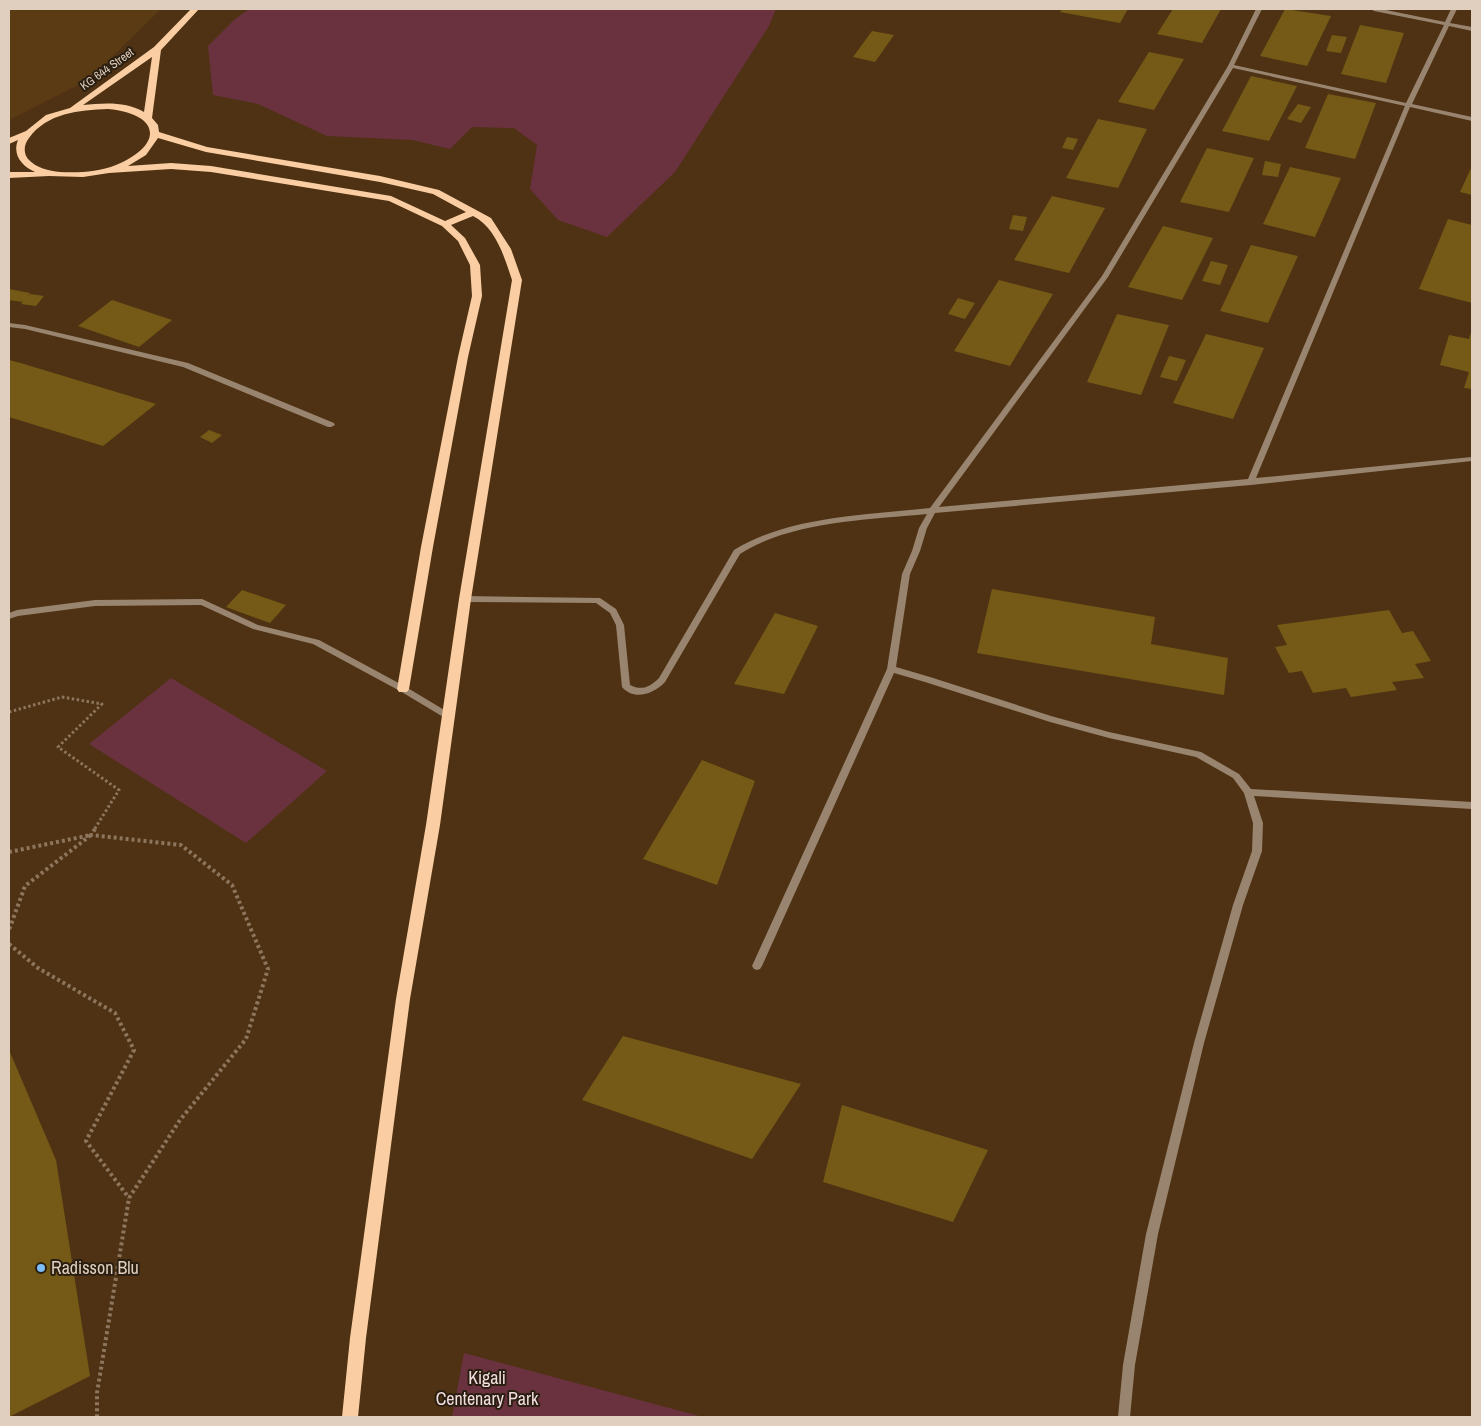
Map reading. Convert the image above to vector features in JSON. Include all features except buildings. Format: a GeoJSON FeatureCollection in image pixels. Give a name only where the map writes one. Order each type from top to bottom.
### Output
{"type":"FeatureCollection","features":[{"type":"Feature","properties":{"kind":"main road","name":"KG 644 Street"},"geometry":{"type":"LineString","coordinates":[[73,110],[157,49],[195,9]]}},
{"type":"Feature","properties":{"kind":"main road","name":"KG 644 Street"},"geometry":{"type":"LineString","coordinates":[[148,118],[157,49]]}},
{"type":"Feature","properties":{"kind":"main road"},"geometry":{"type":"LineString","coordinates":[[9,141],[27,133],[46,119],[73,110],[100,106],[125,108],[138,112],[148,118],[153,123],[155,134],[151,144],[142,154],[127,163],[109,170]]}},
{"type":"Feature","properties":{"kind":"main road"},"geometry":{"type":"LineString","coordinates":[[27,133],[21,143],[20,153],[26,162],[36,169],[51,174]]}},
{"type":"Feature","properties":{"kind":"main road"},"geometry":{"type":"LineString","coordinates":[[155,134],[181,144],[380,179],[436,192],[488,220],[506,249],[517,280],[465,599],[433,824],[403,999],[358,1338],[350,1417]]}},
{"type":"Feature","properties":{"kind":"main road"},"geometry":{"type":"LineString","coordinates":[[9,176],[79,175],[109,170],[171,166],[211,169],[275,178],[391,199],[445,224],[462,240],[475,264],[477,296],[463,357],[427,546],[403,689]]}},
{"type":"Feature","properties":{"kind":"main road"},"geometry":{"type":"LineString","coordinates":[[445,224],[473,212]]}},
{"type":"Feature","properties":{"kind":"lane"},"geometry":{"type":"LineString","coordinates":[[757,966],[891,669],[906,574],[923,528],[933,510],[1105,277],[1231,66],[1259,9]]}},
{"type":"Feature","properties":{"kind":"lane"},"geometry":{"type":"LineString","coordinates":[[1374,9],[1472,29]]}},
{"type":"Feature","properties":{"kind":"lane"},"geometry":{"type":"LineString","coordinates":[[1251,482],[1408,105],[1454,9]]}},
{"type":"Feature","properties":{"kind":"lane"},"geometry":{"type":"LineString","coordinates":[[1231,66],[1472,118]]}},
{"type":"Feature","properties":{"kind":"lane"},"geometry":{"type":"LineString","coordinates":[[9,325],[26,327],[185,366],[331,425]]}},
{"type":"Feature","properties":{"kind":"lane"},"geometry":{"type":"LineString","coordinates":[[465,599],[597,600],[607,604],[614,611],[622,630],[622,660],[626,688],[634,692],[644,693],[655,688],[662,680],[737,552],[748,543],[768,535],[836,522],[933,510],[1251,482],[1472,459]]}},
{"type":"Feature","properties":{"kind":"lane"},"geometry":{"type":"LineString","coordinates":[[9,616],[17,613],[95,603],[202,602],[256,627],[316,642],[403,689],[448,716]]}},
{"type":"Feature","properties":{"kind":"lane"},"geometry":{"type":"LineString","coordinates":[[891,669],[1050,719],[1128,739],[1198,754],[1236,776],[1248,792],[1258,823],[1257,851],[1238,905],[1198,1042],[1159,1202],[1129,1365],[1124,1417]]}},
{"type":"Feature","properties":{"kind":"lane"},"geometry":{"type":"LineString","coordinates":[[1248,792],[1472,805]]}},
{"type":"Feature","properties":{"kind":"path"},"geometry":{"type":"LineString","coordinates":[[9,712],[62,697],[102,704],[58,747],[119,790],[91,835],[25,886],[9,930]]}},
{"type":"Feature","properties":{"kind":"path"},"geometry":{"type":"LineString","coordinates":[[9,852],[91,835],[181,845],[232,886],[268,969],[246,1039],[180,1120],[129,1198],[97,1393],[97,1417]]}},
{"type":"Feature","properties":{"kind":"path"},"geometry":{"type":"LineString","coordinates":[[9,944],[38,968],[115,1013],[134,1050],[86,1141],[129,1198]]}},
{"type":"Feature","properties":{"kind":"shaded area"},"geometry":{"type":"Polygon","coordinates":[[[9,9],[161,9],[90,79],[9,120],[9,9]]]}},
{"type":"Feature","properties":{"kind":"green space"},"geometry":{"type":"Polygon","coordinates":[[[249,9],[776,9],[769,26],[675,172],[607,237],[558,220],[530,189],[537,145],[514,128],[472,127],[450,149],[412,140],[327,136],[258,104],[213,95],[208,46],[234,20],[249,9]]]}},
{"type":"Feature","properties":{"kind":"green space"},"geometry":{"type":"Polygon","coordinates":[[[171,678],[327,771],[246,843],[89,744],[171,678]]]}},
{"type":"Feature","properties":{"kind":"green space","name":"Kigali Centenary Park"},"geometry":{"type":"Polygon","coordinates":[[[464,1353],[703,1417],[452,1417],[464,1353]]]}},
{"type":"Feature","properties":{"kind":"place","name":"Radisson Blu"},"geometry":{"type":"Point","coordinates":[41,1268]}}]}
